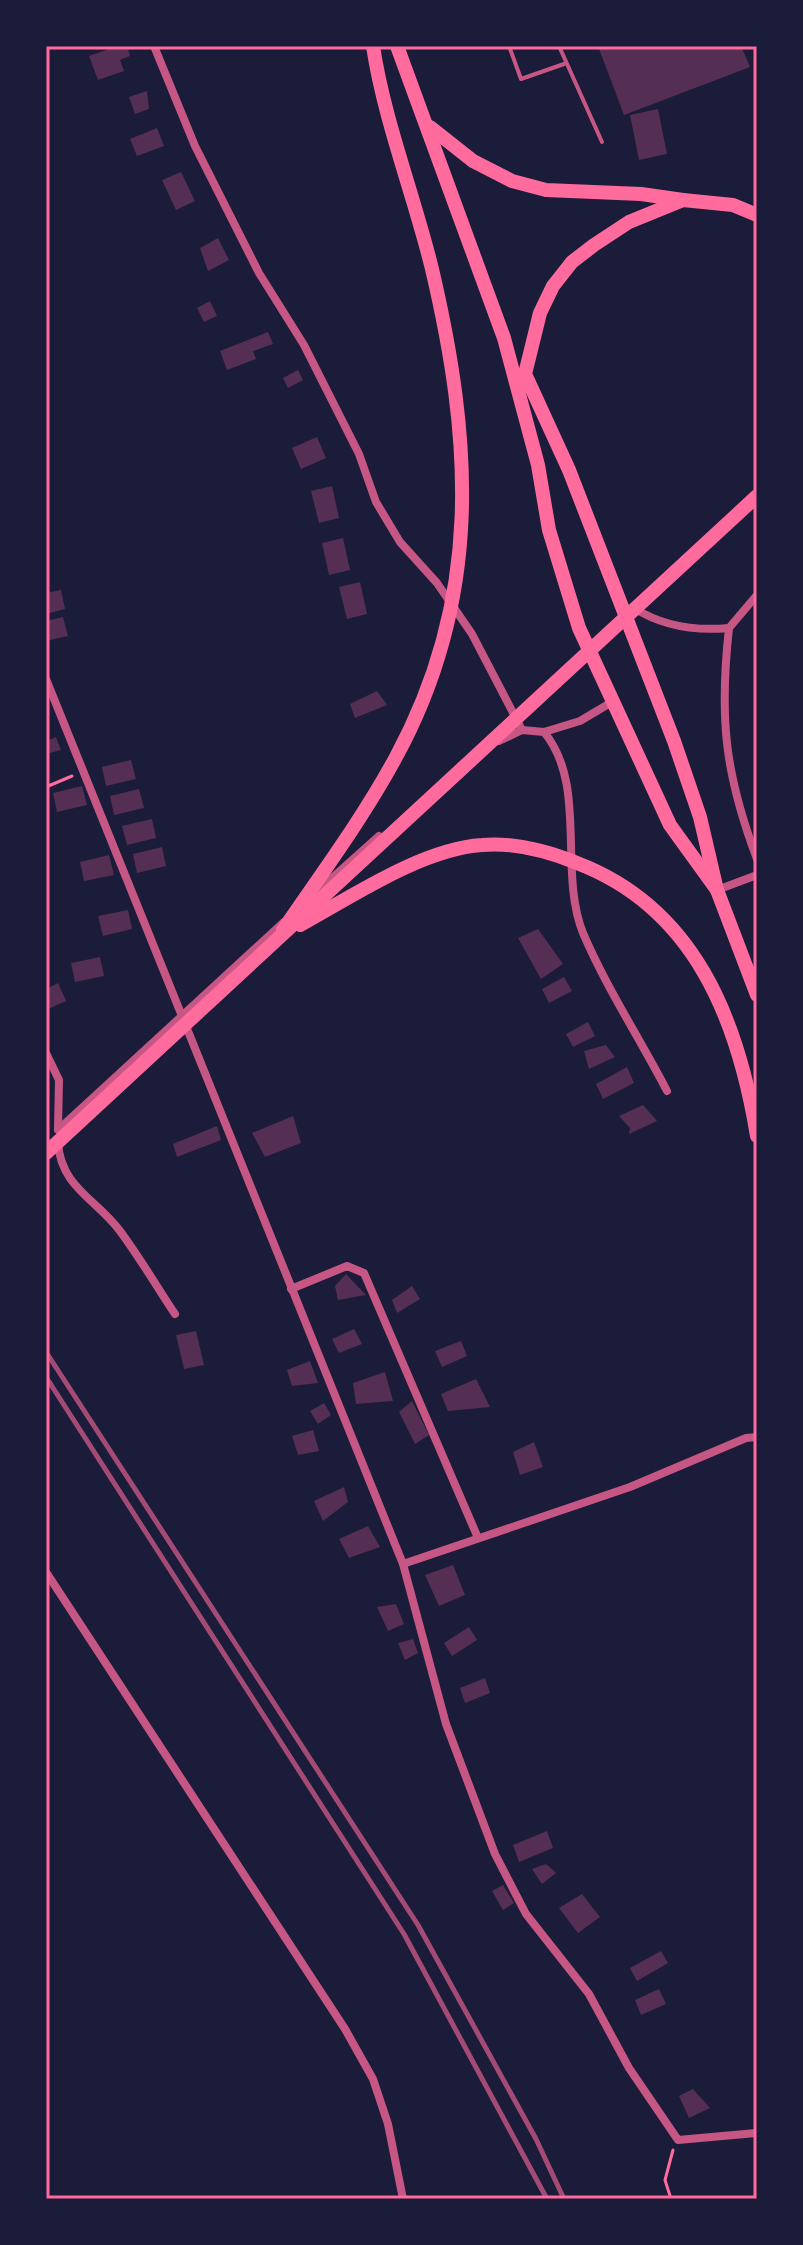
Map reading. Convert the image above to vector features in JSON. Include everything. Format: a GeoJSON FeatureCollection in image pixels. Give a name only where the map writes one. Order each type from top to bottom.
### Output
{"type":"FeatureCollection","features":[{"type":"Feature","properties":{"kind":"main road"},"geometry":{"type":"LineString","coordinates":[[279,936],[365,811],[397,755],[423,698],[457,591],[462,545],[460,430],[449,350],[431,266],[373,46]]}},
{"type":"Feature","properties":{"kind":"main road"},"geometry":{"type":"LineString","coordinates":[[397,46],[504,338],[564,583],[612,702],[670,825],[717,890]]}},
{"type":"Feature","properties":{"kind":"main road"},"geometry":{"type":"LineString","coordinates":[[428,126],[473,161],[512,181],[546,190],[641,194],[733,205],[757,215]]}},
{"type":"Feature","properties":{"kind":"main road"},"geometry":{"type":"LineString","coordinates":[[525,374],[540,313],[553,286],[572,262],[629,222],[683,200]]}},
{"type":"Feature","properties":{"kind":"main road"},"geometry":{"type":"LineString","coordinates":[[504,338],[525,374],[569,470],[621,600],[695,804],[717,890],[757,995]]}},
{"type":"Feature","properties":{"kind":"main road"},"geometry":{"type":"LineString","coordinates":[[46,1153],[757,496]]}},
{"type":"Feature","properties":{"kind":"main road"},"geometry":{"type":"LineString","coordinates":[[279,936],[409,867],[482,845],[529,847],[608,874],[644,899],[677,933],[703,971],[723,1010],[739,1053],[757,1136]]}},
{"type":"Feature","properties":{"kind":"street"},"geometry":{"type":"LineString","coordinates":[[154,46],[195,146],[259,273],[318,372],[359,454],[376,502],[400,542],[437,583],[472,634],[522,730]]}},
{"type":"Feature","properties":{"kind":"street"},"geometry":{"type":"LineString","coordinates":[[757,595],[729,628],[722,685],[724,739],[738,808],[757,859]]}},
{"type":"Feature","properties":{"kind":"street"},"geometry":{"type":"LineString","coordinates":[[621,600],[648,617],[672,624],[706,630],[729,628]]}},
{"type":"Feature","properties":{"kind":"street"},"geometry":{"type":"LineString","coordinates":[[46,679],[403,1564],[446,1724],[495,1854],[526,1914],[589,1994],[629,2068],[678,2140],[756,2133]]}},
{"type":"Feature","properties":{"kind":"street"},"geometry":{"type":"LineString","coordinates":[[58,1130],[471,753],[522,730],[544,732],[580,721],[612,702]]}},
{"type":"Feature","properties":{"kind":"street"},"geometry":{"type":"LineString","coordinates":[[544,732],[558,749],[569,799],[569,848],[582,931],[667,1091]]}},
{"type":"Feature","properties":{"kind":"street"},"geometry":{"type":"LineString","coordinates":[[717,890],[757,875]]}},
{"type":"Feature","properties":{"kind":"street"},"geometry":{"type":"LineString","coordinates":[[46,1053],[59,1080],[60,1161],[74,1187],[118,1228],[175,1314]]}},
{"type":"Feature","properties":{"kind":"street"},"geometry":{"type":"LineString","coordinates":[[291,1289],[347,1266],[364,1273],[478,1538]]}},
{"type":"Feature","properties":{"kind":"street"},"geometry":{"type":"LineString","coordinates":[[403,1564],[630,1487],[746,1438],[757,1437]]}},
{"type":"Feature","properties":{"kind":"street"},"geometry":{"type":"LineString","coordinates":[[46,1572],[366,2067],[388,2124],[403,2199]]}},
{"type":"Feature","properties":{"kind":"lane"},"geometry":{"type":"LineString","coordinates":[[509,46],[521,79],[564,64]]}},
{"type":"Feature","properties":{"kind":"lane"},"geometry":{"type":"LineString","coordinates":[[559,46],[564,64],[602,142]]}},
{"type":"Feature","properties":{"kind":"path"},"geometry":{"type":"LineString","coordinates":[[46,787],[85,770]]}},
{"type":"Feature","properties":{"kind":"path"},"geometry":{"type":"LineString","coordinates":[[671,2199],[665,2180],[669,2159],[678,2140]]}},
{"type":"Feature","properties":{"kind":"building"},"geometry":{"type":"Polygon","coordinates":[[[127,46],[130,56],[120,60],[124,71],[98,80],[89,56],[127,46]]]}},
{"type":"Feature","properties":{"kind":"building"},"geometry":{"type":"Polygon","coordinates":[[[598,46],[741,46],[750,67],[624,115],[598,46]]]}},
{"type":"Feature","properties":{"kind":"building"},"geometry":{"type":"Polygon","coordinates":[[[147,91],[149,109],[135,114],[129,97],[147,91]]]}},
{"type":"Feature","properties":{"kind":"building"},"geometry":{"type":"Polygon","coordinates":[[[658,109],[667,154],[639,160],[630,115],[658,109]]]}},
{"type":"Feature","properties":{"kind":"building"},"geometry":{"type":"Polygon","coordinates":[[[157,128],[164,146],[137,156],[130,139],[157,128]]]}},
{"type":"Feature","properties":{"kind":"building"},"geometry":{"type":"Polygon","coordinates":[[[181,172],[195,201],[176,210],[162,180],[181,172]]]}},
{"type":"Feature","properties":{"kind":"building"},"geometry":{"type":"Polygon","coordinates":[[[218,238],[229,260],[208,271],[200,248],[218,238]]]}},
{"type":"Feature","properties":{"kind":"building"},"geometry":{"type":"Polygon","coordinates":[[[210,301],[217,316],[204,322],[197,308],[210,301]]]}},
{"type":"Feature","properties":{"kind":"building"},"geometry":{"type":"Polygon","coordinates":[[[268,332],[273,344],[253,351],[256,359],[227,370],[220,351],[268,332]]]}},
{"type":"Feature","properties":{"kind":"building"},"geometry":{"type":"Polygon","coordinates":[[[298,370],[303,380],[288,388],[283,378],[298,370]]]}},
{"type":"Feature","properties":{"kind":"building"},"geometry":{"type":"Polygon","coordinates":[[[317,437],[326,458],[301,469],[292,448],[317,437]]]}},
{"type":"Feature","properties":{"kind":"building"},"geometry":{"type":"Polygon","coordinates":[[[332,486],[339,518],[319,523],[311,491],[332,486]]]}},
{"type":"Feature","properties":{"kind":"building"},"geometry":{"type":"Polygon","coordinates":[[[343,538],[350,570],[329,575],[322,543],[343,538]]]}},
{"type":"Feature","properties":{"kind":"building"},"geometry":{"type":"Polygon","coordinates":[[[360,582],[367,614],[347,619],[339,587],[360,582]]]}},
{"type":"Feature","properties":{"kind":"building"},"geometry":{"type":"Polygon","coordinates":[[[61,590],[65,609],[46,614],[46,593],[61,590]]]}},
{"type":"Feature","properties":{"kind":"building"},"geometry":{"type":"Polygon","coordinates":[[[63,617],[68,636],[46,641],[46,621],[63,617]]]}},
{"type":"Feature","properties":{"kind":"building"},"geometry":{"type":"Polygon","coordinates":[[[377,691],[387,705],[355,718],[350,704],[377,691]]]}},
{"type":"Feature","properties":{"kind":"building"},"geometry":{"type":"Polygon","coordinates":[[[56,737],[61,750],[46,754],[46,741],[56,737]]]}},
{"type":"Feature","properties":{"kind":"building"},"geometry":{"type":"Polygon","coordinates":[[[131,760],[136,779],[106,786],[102,767],[131,760]]]}},
{"type":"Feature","properties":{"kind":"building"},"geometry":{"type":"Polygon","coordinates":[[[82,786],[87,805],[57,812],[53,793],[82,786]]]}},
{"type":"Feature","properties":{"kind":"building"},"geometry":{"type":"Polygon","coordinates":[[[139,789],[144,808],[114,815],[110,796],[139,789]]]}},
{"type":"Feature","properties":{"kind":"building"},"geometry":{"type":"Polygon","coordinates":[[[152,819],[156,838],[127,845],[122,826],[152,819]]]}},
{"type":"Feature","properties":{"kind":"building"},"geometry":{"type":"Polygon","coordinates":[[[162,847],[166,866],[137,873],[133,854],[162,847]]]}},
{"type":"Feature","properties":{"kind":"building"},"geometry":{"type":"Polygon","coordinates":[[[109,855],[114,875],[84,881],[80,862],[109,855]]]}},
{"type":"Feature","properties":{"kind":"building"},"geometry":{"type":"Polygon","coordinates":[[[128,910],[132,929],[103,936],[98,916],[128,910]]]}},
{"type":"Feature","properties":{"kind":"building"},"geometry":{"type":"Polygon","coordinates":[[[538,929],[563,964],[541,979],[518,938],[538,929]]]}},
{"type":"Feature","properties":{"kind":"building"},"geometry":{"type":"Polygon","coordinates":[[[100,957],[104,976],[75,982],[71,963],[100,957]]]}},
{"type":"Feature","properties":{"kind":"building"},"geometry":{"type":"Polygon","coordinates":[[[564,977],[572,991],[549,1003],[542,989],[564,977]]]}},
{"type":"Feature","properties":{"kind":"building"},"geometry":{"type":"Polygon","coordinates":[[[58,983],[66,1001],[46,1010],[46,989],[58,983]]]}},
{"type":"Feature","properties":{"kind":"building"},"geometry":{"type":"Polygon","coordinates":[[[588,1022],[595,1036],[573,1047],[566,1034],[588,1022]]]}},
{"type":"Feature","properties":{"kind":"building"},"geometry":{"type":"Polygon","coordinates":[[[606,1045],[615,1057],[589,1069],[584,1051],[606,1045]]]}},
{"type":"Feature","properties":{"kind":"building"},"geometry":{"type":"Polygon","coordinates":[[[627,1067],[634,1083],[603,1099],[596,1084],[627,1067]]]}},
{"type":"Feature","properties":{"kind":"building"},"geometry":{"type":"Polygon","coordinates":[[[643,1105],[657,1121],[629,1134],[630,1128],[619,1116],[643,1105]]]}},
{"type":"Feature","properties":{"kind":"building"},"geometry":{"type":"Polygon","coordinates":[[[293,1116],[301,1143],[265,1157],[252,1133],[293,1116]]]}},
{"type":"Feature","properties":{"kind":"building"},"geometry":{"type":"Polygon","coordinates":[[[217,1126],[221,1140],[177,1157],[173,1144],[217,1126]]]}},
{"type":"Feature","properties":{"kind":"building"},"geometry":{"type":"Polygon","coordinates":[[[346,1274],[366,1295],[338,1300],[335,1286],[346,1274]]]}},
{"type":"Feature","properties":{"kind":"building"},"geometry":{"type":"Polygon","coordinates":[[[412,1286],[420,1299],[397,1313],[392,1300],[412,1286]]]}},
{"type":"Feature","properties":{"kind":"building"},"geometry":{"type":"Polygon","coordinates":[[[354,1329],[362,1344],[339,1353],[332,1339],[354,1329]]]}},
{"type":"Feature","properties":{"kind":"building"},"geometry":{"type":"Polygon","coordinates":[[[196,1331],[204,1365],[184,1369],[176,1335],[196,1331]]]}},
{"type":"Feature","properties":{"kind":"building"},"geometry":{"type":"Polygon","coordinates":[[[461,1341],[467,1356],[442,1367],[435,1351],[461,1341]]]}},
{"type":"Feature","properties":{"kind":"building"},"geometry":{"type":"Polygon","coordinates":[[[310,1361],[318,1383],[292,1386],[287,1370],[310,1361]]]}},
{"type":"Feature","properties":{"kind":"building"},"geometry":{"type":"Polygon","coordinates":[[[385,1372],[393,1401],[356,1404],[353,1383],[385,1372]]]}},
{"type":"Feature","properties":{"kind":"building"},"geometry":{"type":"Polygon","coordinates":[[[476,1379],[490,1407],[448,1411],[441,1394],[476,1379]]]}},
{"type":"Feature","properties":{"kind":"building"},"geometry":{"type":"Polygon","coordinates":[[[412,1401],[429,1435],[415,1444],[399,1412],[412,1401]]]}},
{"type":"Feature","properties":{"kind":"building"},"geometry":{"type":"Polygon","coordinates":[[[324,1403],[331,1415],[318,1424],[310,1411],[324,1403]]]}},
{"type":"Feature","properties":{"kind":"building"},"geometry":{"type":"Polygon","coordinates":[[[313,1430],[319,1451],[298,1455],[292,1436],[313,1430]]]}},
{"type":"Feature","properties":{"kind":"building"},"geometry":{"type":"Polygon","coordinates":[[[534,1442],[543,1467],[520,1475],[513,1452],[534,1442]]]}},
{"type":"Feature","properties":{"kind":"building"},"geometry":{"type":"Polygon","coordinates":[[[344,1487],[348,1502],[323,1521],[314,1501],[344,1487]]]}},
{"type":"Feature","properties":{"kind":"building"},"geometry":{"type":"Polygon","coordinates":[[[368,1526],[380,1547],[349,1558],[339,1539],[368,1526]]]}},
{"type":"Feature","properties":{"kind":"building"},"geometry":{"type":"Polygon","coordinates":[[[453,1565],[465,1595],[439,1606],[425,1575],[453,1565]]]}},
{"type":"Feature","properties":{"kind":"building"},"geometry":{"type":"Polygon","coordinates":[[[396,1604],[404,1624],[388,1631],[377,1607],[396,1604]]]}},
{"type":"Feature","properties":{"kind":"building"},"geometry":{"type":"Polygon","coordinates":[[[469,1627],[477,1640],[452,1656],[444,1643],[469,1627]]]}},
{"type":"Feature","properties":{"kind":"building"},"geometry":{"type":"Polygon","coordinates":[[[413,1639],[418,1653],[405,1660],[398,1643],[413,1639]]]}},
{"type":"Feature","properties":{"kind":"building"},"geometry":{"type":"Polygon","coordinates":[[[485,1678],[490,1693],[465,1703],[460,1688],[485,1678]]]}},
{"type":"Feature","properties":{"kind":"building"},"geometry":{"type":"Polygon","coordinates":[[[547,1831],[553,1848],[519,1862],[513,1845],[547,1831]]]}},
{"type":"Feature","properties":{"kind":"building"},"geometry":{"type":"Polygon","coordinates":[[[546,1864],[556,1873],[542,1884],[532,1869],[546,1864]]]}},
{"type":"Feature","properties":{"kind":"building"},"geometry":{"type":"Polygon","coordinates":[[[503,1885],[514,1903],[503,1910],[492,1891],[503,1885]]]}},
{"type":"Feature","properties":{"kind":"building"},"geometry":{"type":"Polygon","coordinates":[[[582,1894],[600,1917],[578,1933],[559,1908],[582,1894]]]}},
{"type":"Feature","properties":{"kind":"building"},"geometry":{"type":"Polygon","coordinates":[[[661,1951],[668,1963],[637,1981],[630,1968],[661,1951]]]}},
{"type":"Feature","properties":{"kind":"building"},"geometry":{"type":"Polygon","coordinates":[[[659,1989],[666,2004],[641,2015],[635,2000],[659,1989]]]}},
{"type":"Feature","properties":{"kind":"building"},"geometry":{"type":"Polygon","coordinates":[[[693,2089],[710,2108],[689,2118],[679,2096],[693,2089]]]}},
{"type":"Feature","properties":{"kind":"railway"},"geometry":{"type":"LineString","coordinates":[[46,1352],[418,1925],[536,2139],[564,2199]]}},
{"type":"Feature","properties":{"kind":"railway"},"geometry":{"type":"LineString","coordinates":[[46,1377],[404,1934],[547,2199]]}}]}
